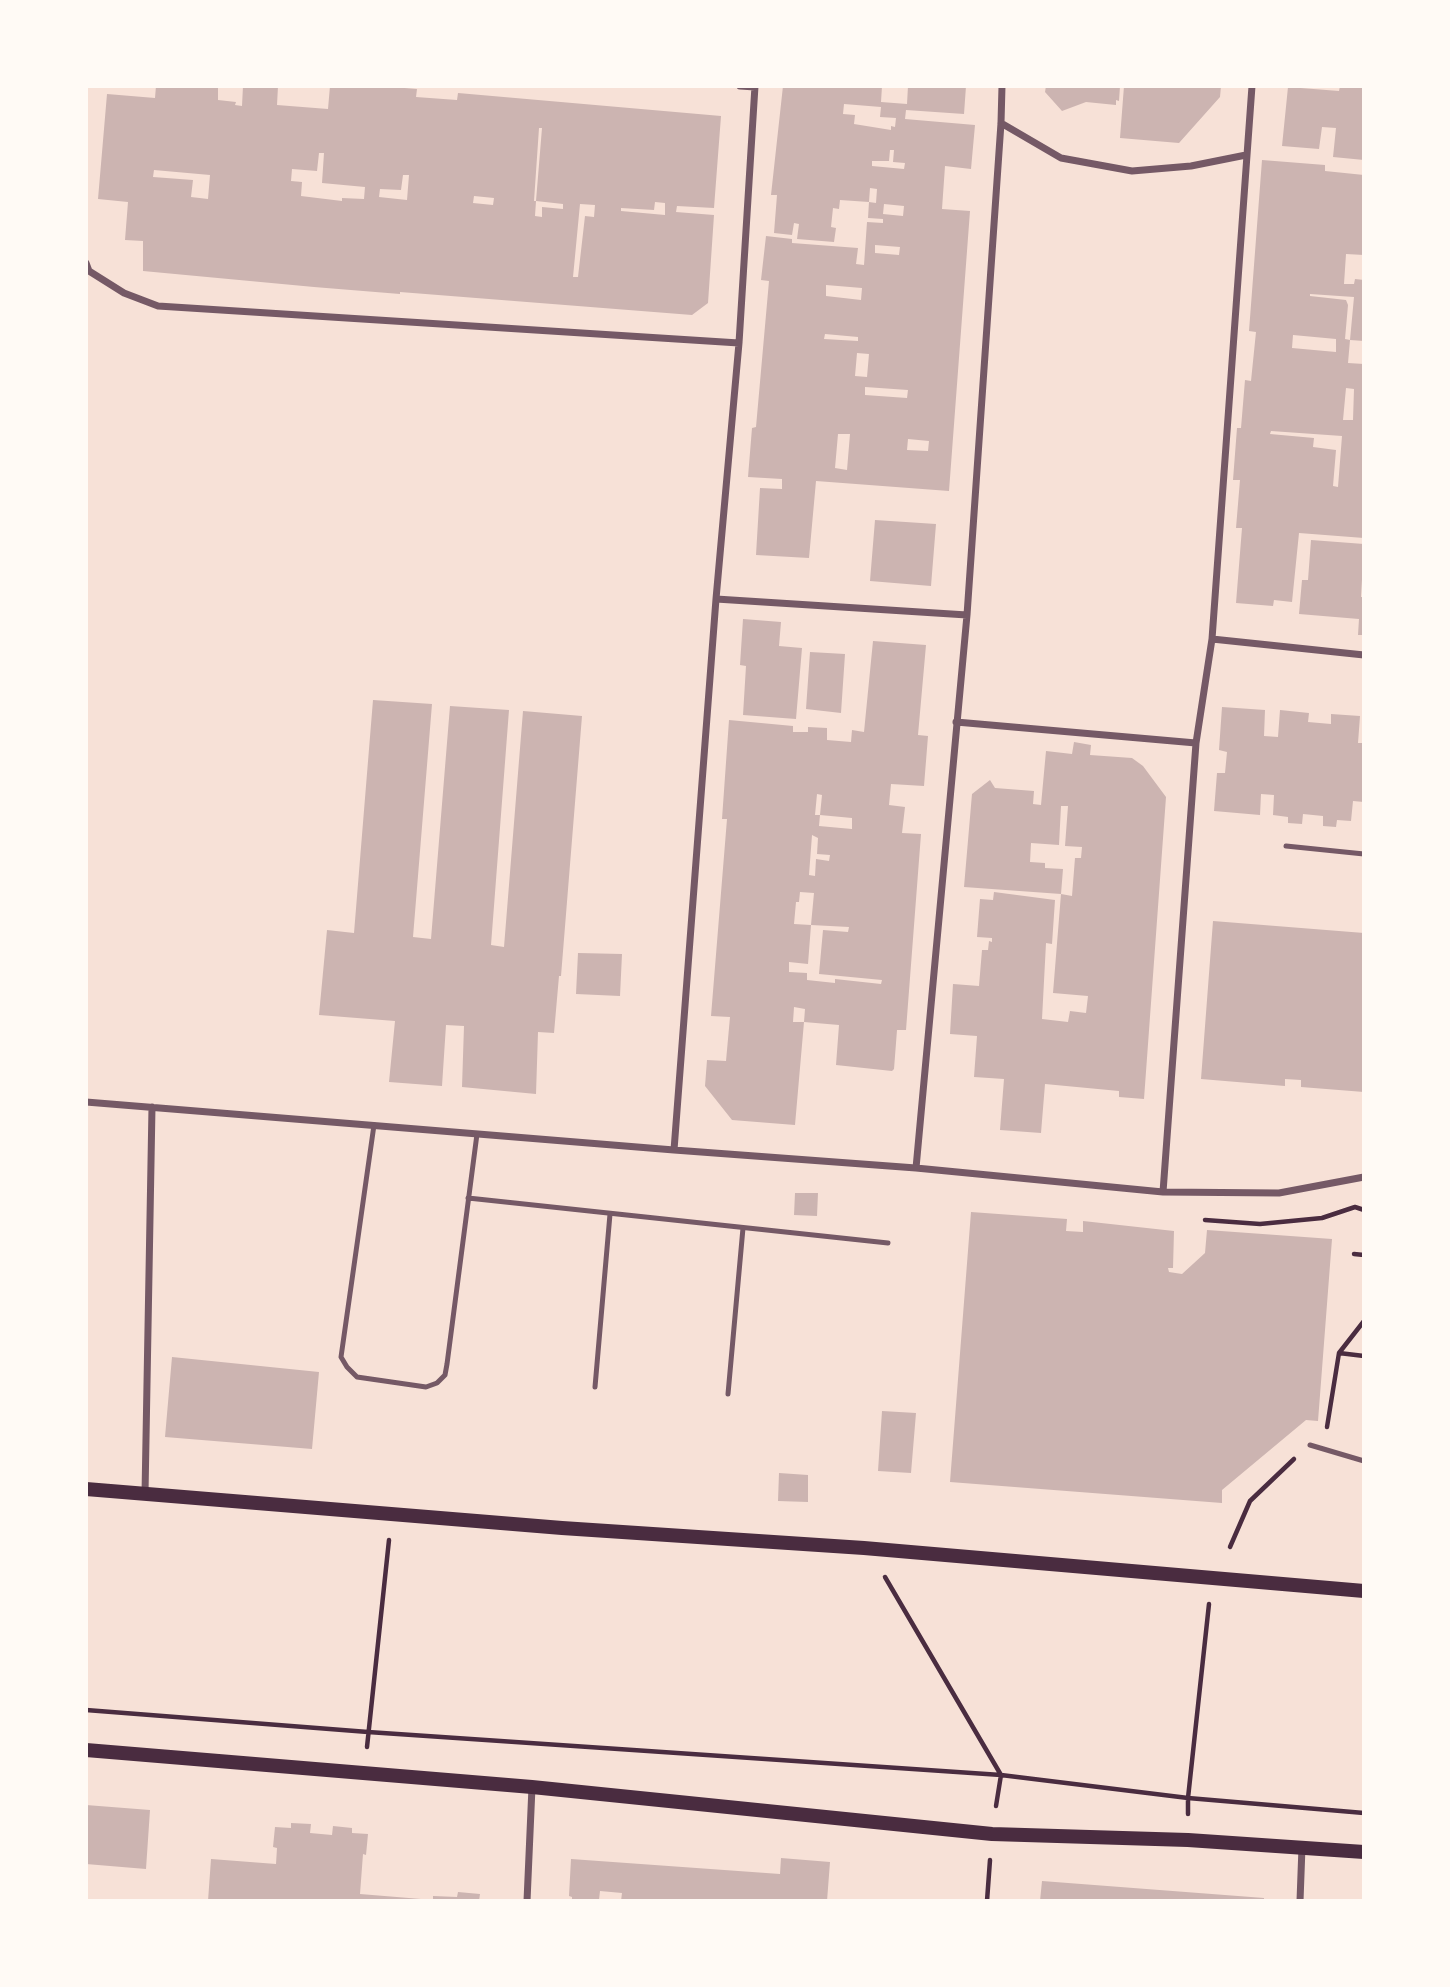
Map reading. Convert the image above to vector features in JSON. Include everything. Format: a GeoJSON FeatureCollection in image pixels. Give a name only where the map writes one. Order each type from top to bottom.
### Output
{"type":"FeatureCollection","features":[{"type":"Feature","properties":{"kind":"main road"},"geometry":{"type":"LineString","coordinates":[[86,1489],[864,1548],[1364,1591]]}},
{"type":"Feature","properties":{"kind":"main road"},"geometry":{"type":"LineString","coordinates":[[86,1750],[532,1787],[992,1834],[1188,1840],[1364,1852]]}},
{"type":"Feature","properties":{"kind":"street"},"geometry":{"type":"LineString","coordinates":[[674,1150],[716,599],[739,343],[755,86],[740,86]]}},
{"type":"Feature","properties":{"kind":"street"},"geometry":{"type":"LineString","coordinates":[[916,1168],[967,615],[1002,86]]}},
{"type":"Feature","properties":{"kind":"street"},"geometry":{"type":"LineString","coordinates":[[1163,1192],[1196,743],[1212,639],[1252,86]]}},
{"type":"Feature","properties":{"kind":"street"},"geometry":{"type":"LineString","coordinates":[[1001,123],[1061,158],[1132,171],[1191,166],[1246,155]]}},
{"type":"Feature","properties":{"kind":"street"},"geometry":{"type":"LineString","coordinates":[[86,262],[87,272],[124,293],[158,306],[739,343]]}},
{"type":"Feature","properties":{"kind":"street"},"geometry":{"type":"LineString","coordinates":[[716,599],[967,615]]}},
{"type":"Feature","properties":{"kind":"street"},"geometry":{"type":"LineString","coordinates":[[1212,639],[1364,655]]}},
{"type":"Feature","properties":{"kind":"street"},"geometry":{"type":"LineString","coordinates":[[956,722],[1196,743]]}},
{"type":"Feature","properties":{"kind":"street"},"geometry":{"type":"LineString","coordinates":[[86,1102],[916,1168],[1163,1192],[1279,1193],[1364,1177]]}},
{"type":"Feature","properties":{"kind":"street"},"geometry":{"type":"LineString","coordinates":[[145,1494],[152,1107]]}},
{"type":"Feature","properties":{"kind":"street"},"geometry":{"type":"LineString","coordinates":[[527,1901],[532,1787]]}},
{"type":"Feature","properties":{"kind":"street"},"geometry":{"type":"LineString","coordinates":[[1300,1901],[1302,1847]]}},
{"type":"Feature","properties":{"kind":"lane"},"geometry":{"type":"LineString","coordinates":[[1286,846],[1364,854]]}},
{"type":"Feature","properties":{"kind":"lane"},"geometry":{"type":"LineString","coordinates":[[374,1125],[341,1357],[357,1377],[426,1387],[437,1383],[445,1375],[477,1135]]}},
{"type":"Feature","properties":{"kind":"lane"},"geometry":{"type":"LineString","coordinates":[[468,1198],[888,1243]]}},
{"type":"Feature","properties":{"kind":"lane"},"geometry":{"type":"LineString","coordinates":[[595,1387],[610,1214]]}},
{"type":"Feature","properties":{"kind":"lane"},"geometry":{"type":"LineString","coordinates":[[728,1394],[743,1228]]}},
{"type":"Feature","properties":{"kind":"lane"},"geometry":{"type":"LineString","coordinates":[[1310,1446],[1364,1461]]}},
{"type":"Feature","properties":{"kind":"path"},"geometry":{"type":"LineString","coordinates":[[1354,1254],[1364,1255]]}},
{"type":"Feature","properties":{"kind":"path"},"geometry":{"type":"LineString","coordinates":[[1230,1547],[1250,1501],[1326,1432],[1339,1353],[1364,1321]]}},
{"type":"Feature","properties":{"kind":"path"},"geometry":{"type":"LineString","coordinates":[[1339,1353],[1364,1356]]}},
{"type":"Feature","properties":{"kind":"path"},"geometry":{"type":"LineString","coordinates":[[364,1773],[392,1514]]}},
{"type":"Feature","properties":{"kind":"path"},"geometry":{"type":"LineString","coordinates":[[864,1548],[883,1574],[1000,1775],[987,1901]]}},
{"type":"Feature","properties":{"kind":"path"},"geometry":{"type":"LineString","coordinates":[[1188,1840],[1188,1798],[1209,1599]]}},
{"type":"Feature","properties":{"kind":"path"},"geometry":{"type":"LineString","coordinates":[[86,1710],[1000,1775],[1188,1798],[1364,1813]]}},
{"type":"Feature","properties":{"kind":"building"},"geometry":{"type":"Polygon","coordinates":[[[156,86],[218,86],[218,100],[236,102],[235,105],[242,106],[243,86],[278,86],[277,105],[328,109],[330,86],[380,86],[417,89],[416,97],[457,100],[458,93],[721,116],[714,208],[677,206],[676,212],[714,215],[708,303],[692,315],[400,294],[143,271],[143,241],[125,240],[128,202],[98,199],[107,94],[155,98],[156,86]],[[539,128],[536,201],[542,128],[539,128]],[[319,153],[317,171],[292,169],[291,181],[302,182],[301,196],[342,201],[342,198],[364,199],[365,187],[322,183],[324,153],[319,153]],[[154,170],[153,177],[193,180],[191,197],[208,199],[210,175],[154,170]],[[403,175],[401,190],[380,189],[379,197],[407,200],[409,175],[403,175]],[[474,196],[473,203],[493,205],[494,198],[474,196]],[[536,201],[535,216],[542,217],[542,207],[563,209],[563,204],[536,201]],[[655,202],[654,210],[621,208],[621,211],[665,215],[665,203],[655,202]],[[580,204],[573,277],[578,277],[585,216],[594,217],[595,205],[580,204]]]}},
{"type":"Feature","properties":{"kind":"building"},"geometry":{"type":"Polygon","coordinates":[[[783,86],[882,86],[881,102],[907,104],[908,86],[966,86],[964,114],[906,110],[905,119],[975,125],[971,169],[945,166],[942,209],[970,211],[949,491],[816,481],[809,558],[756,555],[760,488],[782,489],[782,479],[748,477],[752,428],[756,427],[769,281],[761,280],[766,236],[792,239],[792,243],[858,248],[856,264],[864,265],[867,222],[883,223],[883,219],[868,218],[869,202],[840,200],[839,209],[833,208],[831,227],[836,228],[834,242],[797,239],[799,224],[794,223],[792,235],[774,233],[777,195],[771,195],[783,86]],[[844,104],[843,114],[855,115],[854,124],[891,130],[891,126],[895,127],[896,118],[880,117],[881,107],[844,104]],[[890,150],[889,161],[872,161],[872,166],[904,169],[905,163],[893,162],[894,150],[890,150]],[[870,188],[869,202],[876,203],[877,189],[870,188]],[[884,204],[883,214],[903,216],[904,206],[884,204]],[[875,245],[875,253],[899,255],[900,247],[875,245]],[[826,285],[826,296],[861,300],[862,288],[826,285]],[[825,334],[824,339],[858,341],[858,337],[825,334]],[[857,353],[855,376],[867,377],[869,354],[857,353]],[[865,387],[865,395],[907,398],[908,390],[865,387]],[[838,434],[835,468],[847,470],[850,434],[838,434]],[[908,439],[907,450],[928,451],[929,441],[908,439]]]}},
{"type":"Feature","properties":{"kind":"building"},"geometry":{"type":"Polygon","coordinates":[[[1046,86],[1120,86],[1119,101],[1116,100],[1116,105],[1086,102],[1062,111],[1045,92],[1046,86]]]}},
{"type":"Feature","properties":{"kind":"building"},"geometry":{"type":"Polygon","coordinates":[[[1124,86],[1221,86],[1220,97],[1179,143],[1120,138],[1124,86]]]}},
{"type":"Feature","properties":{"kind":"building"},"geometry":{"type":"Polygon","coordinates":[[[1340,86],[1364,86],[1364,160],[1333,157],[1336,128],[1322,127],[1319,149],[1282,146],[1288,87],[1339,91],[1340,86]]]}},
{"type":"Feature","properties":{"kind":"building"},"geometry":{"type":"Polygon","coordinates":[[[1262,160],[1325,165],[1325,171],[1364,175],[1364,255],[1346,254],[1344,284],[1354,284],[1355,279],[1364,280],[1364,341],[1350,340],[1348,363],[1364,364],[1364,538],[1299,533],[1292,602],[1274,600],[1273,606],[1236,603],[1242,528],[1236,528],[1240,480],[1233,480],[1237,428],[1241,428],[1245,380],[1251,381],[1256,332],[1249,331],[1262,160]],[[1310,294],[1346,300],[1348,305],[1345,339],[1350,340],[1354,297],[1310,294]],[[1293,335],[1292,348],[1336,352],[1336,339],[1293,335]],[[1346,388],[1343,420],[1353,420],[1354,389],[1346,388]],[[1271,431],[1270,434],[1314,438],[1313,447],[1336,450],[1333,486],[1338,487],[1342,436],[1271,431]]]}},
{"type":"Feature","properties":{"kind":"building"},"geometry":{"type":"Polygon","coordinates":[[[875,520],[936,524],[931,586],[870,581],[875,520]]]}},
{"type":"Feature","properties":{"kind":"building"},"geometry":{"type":"Polygon","coordinates":[[[1311,540],[1364,544],[1361,597],[1364,597],[1364,635],[1358,635],[1359,619],[1299,614],[1302,580],[1308,580],[1311,540]]]}},
{"type":"Feature","properties":{"kind":"building"},"geometry":{"type":"Polygon","coordinates":[[[743,619],[781,622],[779,646],[802,648],[796,719],[743,715],[746,666],[740,665],[743,619]]]}},
{"type":"Feature","properties":{"kind":"building"},"geometry":{"type":"Polygon","coordinates":[[[873,641],[926,645],[918,735],[928,736],[924,786],[891,784],[889,805],[905,807],[902,833],[921,834],[906,1030],[897,1030],[894,1069],[892,1071],[836,1065],[839,1025],[804,1022],[795,1125],[732,1120],[705,1086],[707,1060],[726,1061],[730,1017],[711,1016],[727,819],[722,819],[729,720],[793,726],[793,732],[808,732],[808,727],[827,728],[827,740],[851,742],[852,730],[864,732],[873,641]],[[817,794],[815,815],[820,815],[822,795],[817,794]],[[820,815],[819,826],[852,829],[852,818],[820,815]],[[812,835],[809,875],[815,876],[816,859],[829,861],[830,855],[817,854],[818,838],[812,835]],[[800,892],[794,924],[811,925],[814,893],[800,892]],[[811,925],[808,964],[789,962],[789,972],[807,973],[807,980],[835,983],[835,979],[881,984],[882,980],[819,974],[823,930],[848,932],[849,927],[811,925]],[[794,1007],[793,1022],[804,1022],[805,1009],[794,1007]]]}},
{"type":"Feature","properties":{"kind":"building"},"geometry":{"type":"Polygon","coordinates":[[[810,652],[845,654],[841,713],[806,709],[810,652]]]}},
{"type":"Feature","properties":{"kind":"building"},"geometry":{"type":"Polygon","coordinates":[[[373,700],[432,704],[413,937],[431,939],[450,706],[509,710],[491,945],[504,947],[523,711],[582,716],[561,976],[554,1033],[538,1032],[536,1094],[462,1087],[464,1026],[446,1025],[442,1086],[389,1082],[395,1021],[319,1015],[327,930],[354,933],[373,700]]]}},
{"type":"Feature","properties":{"kind":"building"},"geometry":{"type":"Polygon","coordinates":[[[1222,707],[1265,710],[1264,736],[1278,737],[1280,710],[1309,713],[1308,722],[1331,724],[1331,714],[1360,716],[1358,743],[1364,743],[1364,802],[1353,801],[1351,821],[1337,820],[1336,827],[1323,826],[1323,816],[1303,814],[1302,824],[1288,823],[1288,817],[1273,815],[1274,795],[1261,794],[1260,815],[1214,811],[1217,773],[1225,773],[1227,752],[1219,750],[1222,707]]]}},
{"type":"Feature","properties":{"kind":"building"},"geometry":{"type":"Polygon","coordinates":[[[1074,742],[1091,745],[1090,755],[1132,758],[1143,766],[1166,797],[1144,1099],[1119,1097],[1119,1091],[1045,1084],[1041,1133],[1000,1130],[1004,1079],[974,1077],[977,1036],[950,1034],[953,984],[979,986],[982,950],[988,950],[989,941],[992,942],[992,938],[977,937],[980,899],[993,900],[994,892],[1055,900],[1052,944],[1046,943],[1042,1019],[1068,1022],[1070,1011],[1086,1013],[1088,996],[1053,993],[1061,894],[964,887],[972,794],[990,780],[995,788],[1034,791],[1033,804],[1041,805],[1046,751],[1072,754],[1074,742]],[[1061,806],[1059,845],[1031,843],[1030,862],[1045,863],[1045,868],[1063,869],[1061,894],[1072,896],[1075,858],[1081,858],[1082,847],[1065,846],[1068,806],[1061,806]]]}},
{"type":"Feature","properties":{"kind":"building"},"geometry":{"type":"Polygon","coordinates":[[[1213,921],[1364,933],[1364,1092],[1301,1087],[1301,1080],[1285,1079],[1285,1086],[1201,1079],[1213,921]]]}},
{"type":"Feature","properties":{"kind":"building"},"geometry":{"type":"Polygon","coordinates":[[[578,953],[622,954],[620,996],[576,994],[578,953]]]}},
{"type":"Feature","properties":{"kind":"building"},"geometry":{"type":"Polygon","coordinates":[[[795,1193],[818,1193],[817,1216],[794,1215],[795,1193]]]}},
{"type":"Feature","properties":{"kind":"building"},"geometry":{"type":"Polygon","coordinates":[[[971,1212],[1067,1219],[1066,1231],[1083,1232],[1083,1221],[1174,1231],[1173,1268],[1168,1268],[1169,1272],[1182,1274],[1205,1253],[1207,1230],[1332,1239],[1318,1421],[1306,1420],[1222,1490],[1222,1503],[950,1482],[971,1212]]]}},
{"type":"Feature","properties":{"kind":"building"},"geometry":{"type":"Polygon","coordinates":[[[172,1357],[319,1372],[312,1449],[165,1437],[172,1357]]]}},
{"type":"Feature","properties":{"kind":"building"},"geometry":{"type":"Polygon","coordinates":[[[882,1411],[916,1413],[911,1473],[878,1471],[882,1411]]]}},
{"type":"Feature","properties":{"kind":"building"},"geometry":{"type":"Polygon","coordinates":[[[779,1473],[808,1475],[808,1502],[778,1501],[779,1473]]]}},
{"type":"Feature","properties":{"kind":"building"},"geometry":{"type":"Polygon","coordinates":[[[86,1805],[150,1810],[146,1869],[86,1864],[86,1805]]]}},
{"type":"Feature","properties":{"kind":"building"},"geometry":{"type":"Polygon","coordinates":[[[291,1823],[311,1824],[310,1833],[332,1835],[333,1826],[352,1828],[352,1833],[368,1834],[366,1855],[363,1854],[360,1894],[421,1901],[208,1901],[211,1859],[276,1864],[277,1848],[273,1847],[275,1827],[291,1828],[291,1823]]]}},
{"type":"Feature","properties":{"kind":"building"},"geometry":{"type":"Polygon","coordinates":[[[781,1858],[830,1862],[827,1901],[621,1901],[622,1893],[600,1891],[599,1900],[572,1899],[569,1896],[571,1859],[780,1874],[781,1858]]]}},
{"type":"Feature","properties":{"kind":"building"},"geometry":{"type":"Polygon","coordinates":[[[1042,1881],[1264,1898],[1264,1901],[1040,1901],[1042,1881]]]}},
{"type":"Feature","properties":{"kind":"building"},"geometry":{"type":"Polygon","coordinates":[[[458,1892],[480,1894],[479,1901],[433,1901],[433,1896],[457,1897],[458,1892]]]}}]}
